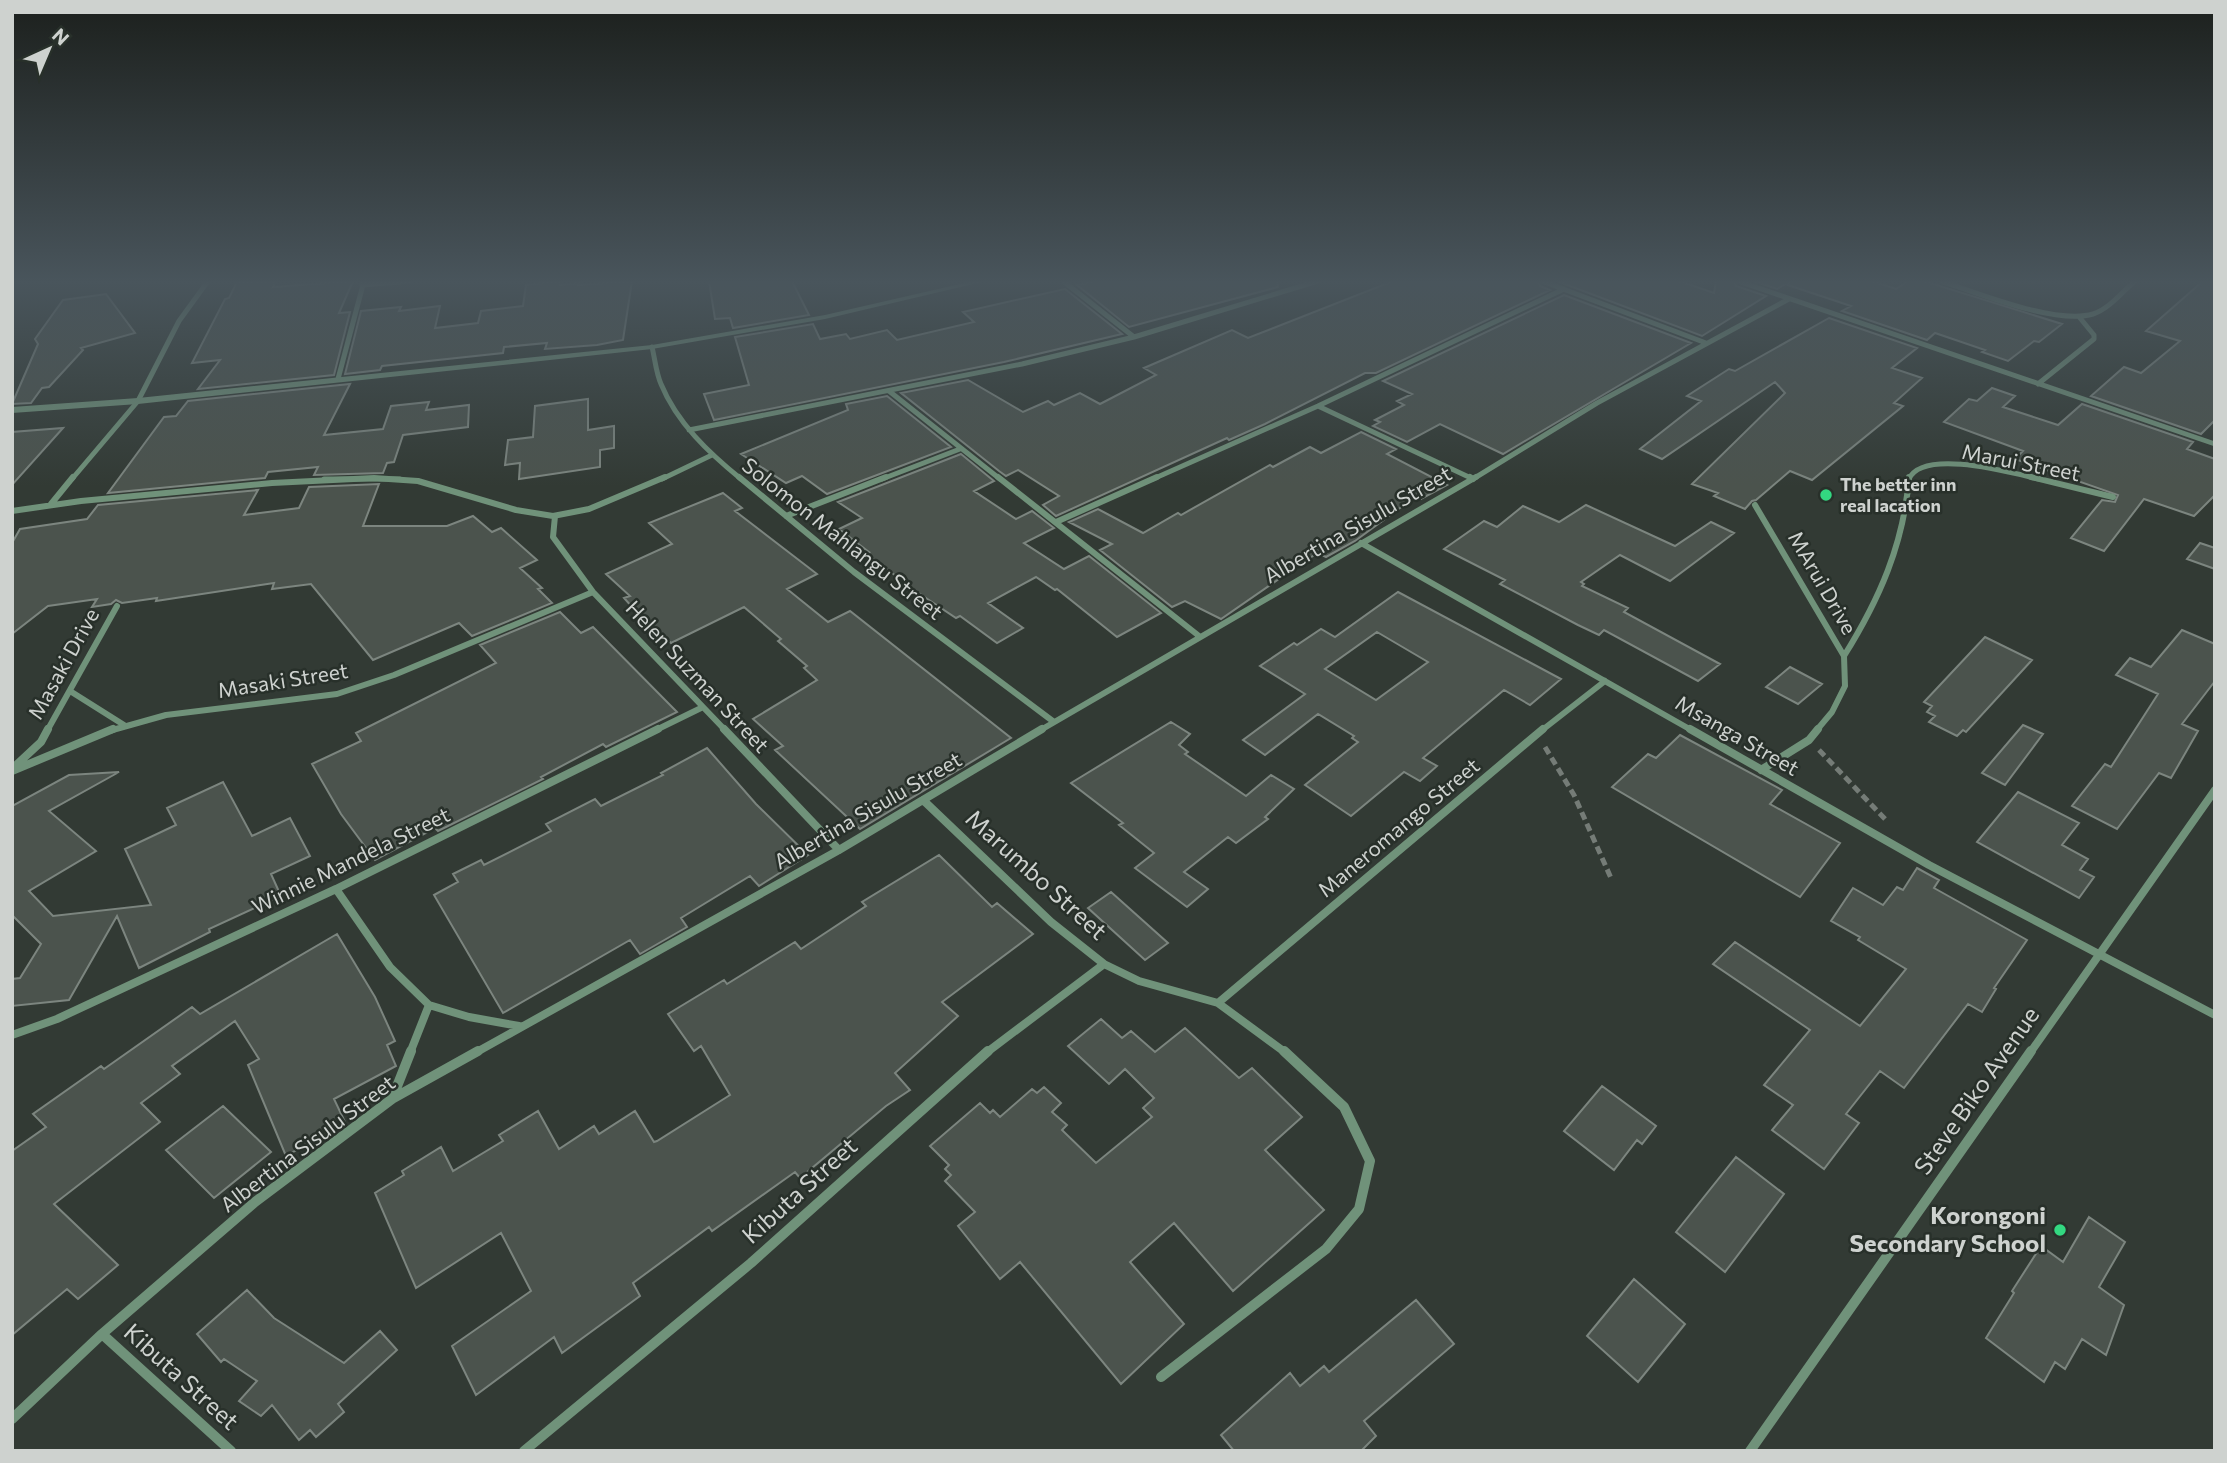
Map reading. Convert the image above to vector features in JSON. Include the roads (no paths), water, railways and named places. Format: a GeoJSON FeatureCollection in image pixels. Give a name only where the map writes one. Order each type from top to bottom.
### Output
{"type":"FeatureCollection","features":[{"type":"Feature","properties":{"kind":"street"},"geometry":{"type":"LineString","coordinates":[[51,504],[138,401],[165,349]]}},
{"type":"Feature","properties":{"kind":"street"},"geometry":{"type":"LineString","coordinates":[[338,379],[346,349]]}},
{"type":"Feature","properties":{"kind":"street"},"geometry":{"type":"LineString","coordinates":[[12,410],[138,401],[630,349]]}},
{"type":"Feature","properties":{"kind":"street","name":"Solomon Mahlangu Street"},"geometry":{"type":"LineString","coordinates":[[653,349],[660,383],[677,415],[712,455],[854,572],[1054,722]]}},
{"type":"Feature","properties":{"kind":"street"},"geometry":{"type":"LineString","coordinates":[[690,430],[964,377],[1082,349]]}},
{"type":"Feature","properties":{"kind":"street"},"geometry":{"type":"LineString","coordinates":[[1056,522],[1318,406],[1437,349]]}},
{"type":"Feature","properties":{"kind":"street","name":"Albertina Sisulu Street"},"geometry":{"type":"LineString","coordinates":[[12,1419],[102,1334],[254,1202],[392,1099],[839,850],[1199,636],[1473,479],[1597,403],[1695,349]]}},
{"type":"Feature","properties":{"kind":"street"},"geometry":{"type":"LineString","coordinates":[[1936,349],[2215,444]]}},
{"type":"Feature","properties":{"kind":"street"},"geometry":{"type":"LineString","coordinates":[[2038,384],[2081,349]]}},
{"type":"Feature","properties":{"kind":"street"},"geometry":{"type":"LineString","coordinates":[[889,391],[1199,636]]}},
{"type":"Feature","properties":{"kind":"street"},"geometry":{"type":"LineString","coordinates":[[1318,406],[1473,479]]}},
{"type":"Feature","properties":{"kind":"street"},"geometry":{"type":"LineString","coordinates":[[786,516],[960,449]]}},
{"type":"Feature","properties":{"kind":"street"},"geometry":{"type":"LineString","coordinates":[[12,511],[51,504],[269,483],[401,479],[462,492],[523,511],[555,516],[594,506],[648,485],[712,455]]}},
{"type":"Feature","properties":{"kind":"street","name":"Marui Street"},"geometry":{"type":"LineString","coordinates":[[1844,656],[1861,630],[1890,572],[1909,494],[1909,476],[1922,466],[1953,465],[1990,470],[2113,497]]}},
{"type":"Feature","properties":{"kind":"street","name":"MArui Drive"},"geometry":{"type":"LineString","coordinates":[[1755,505],[1844,656],[1845,685],[1832,712],[1809,740],[1761,770]]}},
{"type":"Feature","properties":{"kind":"street","name":"Helen Suzman Street"},"geometry":{"type":"LineString","coordinates":[[555,516],[553,537],[593,593],[839,850]]}},
{"type":"Feature","properties":{"kind":"street","name":"Msanga Street"},"geometry":{"type":"LineString","coordinates":[[1361,543],[1929,865],[2215,1015]]}},
{"type":"Feature","properties":{"kind":"street","name":"Masaki Street"},"geometry":{"type":"LineString","coordinates":[[12,770],[124,724],[166,715],[337,694],[394,676],[593,593]]}},
{"type":"Feature","properties":{"kind":"street","name":"Masaki Drive"},"geometry":{"type":"LineString","coordinates":[[12,770],[41,742],[117,606]]}},
{"type":"Feature","properties":{"kind":"street","name":"Maneromango Street"},"geometry":{"type":"LineString","coordinates":[[1218,1003],[1537,734],[1605,681]]}},
{"type":"Feature","properties":{"kind":"street"},"geometry":{"type":"LineString","coordinates":[[70,691],[124,724]]}},
{"type":"Feature","properties":{"kind":"street","name":"Winnie Mandela Street"},"geometry":{"type":"LineString","coordinates":[[12,1035],[57,1019],[337,889],[701,708]]}},
{"type":"Feature","properties":{"kind":"street","name":"Steve Biko Avenue"},"geometry":{"type":"LineString","coordinates":[[1750,1451],[2215,790]]}},
{"type":"Feature","properties":{"kind":"street","name":"Marumbo Street"},"geometry":{"type":"LineString","coordinates":[[923,800],[1051,922],[1104,964],[1139,981],[1218,1003],[1280,1048],[1344,1107],[1370,1161],[1359,1209],[1326,1249],[1161,1377]]}},
{"type":"Feature","properties":{"kind":"street"},"geometry":{"type":"LineString","coordinates":[[337,889],[390,967],[429,1005],[520,1027]]}},
{"type":"Feature","properties":{"kind":"street","name":"Kibuta Street"},"geometry":{"type":"LineString","coordinates":[[524,1451],[751,1263],[992,1048],[1104,964]]}},
{"type":"Feature","properties":{"kind":"street"},"geometry":{"type":"LineString","coordinates":[[392,1099],[429,1005]]}},
{"type":"Feature","properties":{"kind":"street","name":"Kibuta Street"},"geometry":{"type":"LineString","coordinates":[[102,1334],[231,1451]]}},
{"type":"Feature","properties":{"kind":"place","name":"The better inn real lacation"},"geometry":{"type":"Point","coordinates":[1826,495]}},
{"type":"Feature","properties":{"kind":"place","name":"Korongoni Secondary School"},"geometry":{"type":"Point","coordinates":[2060,1230]}}]}
